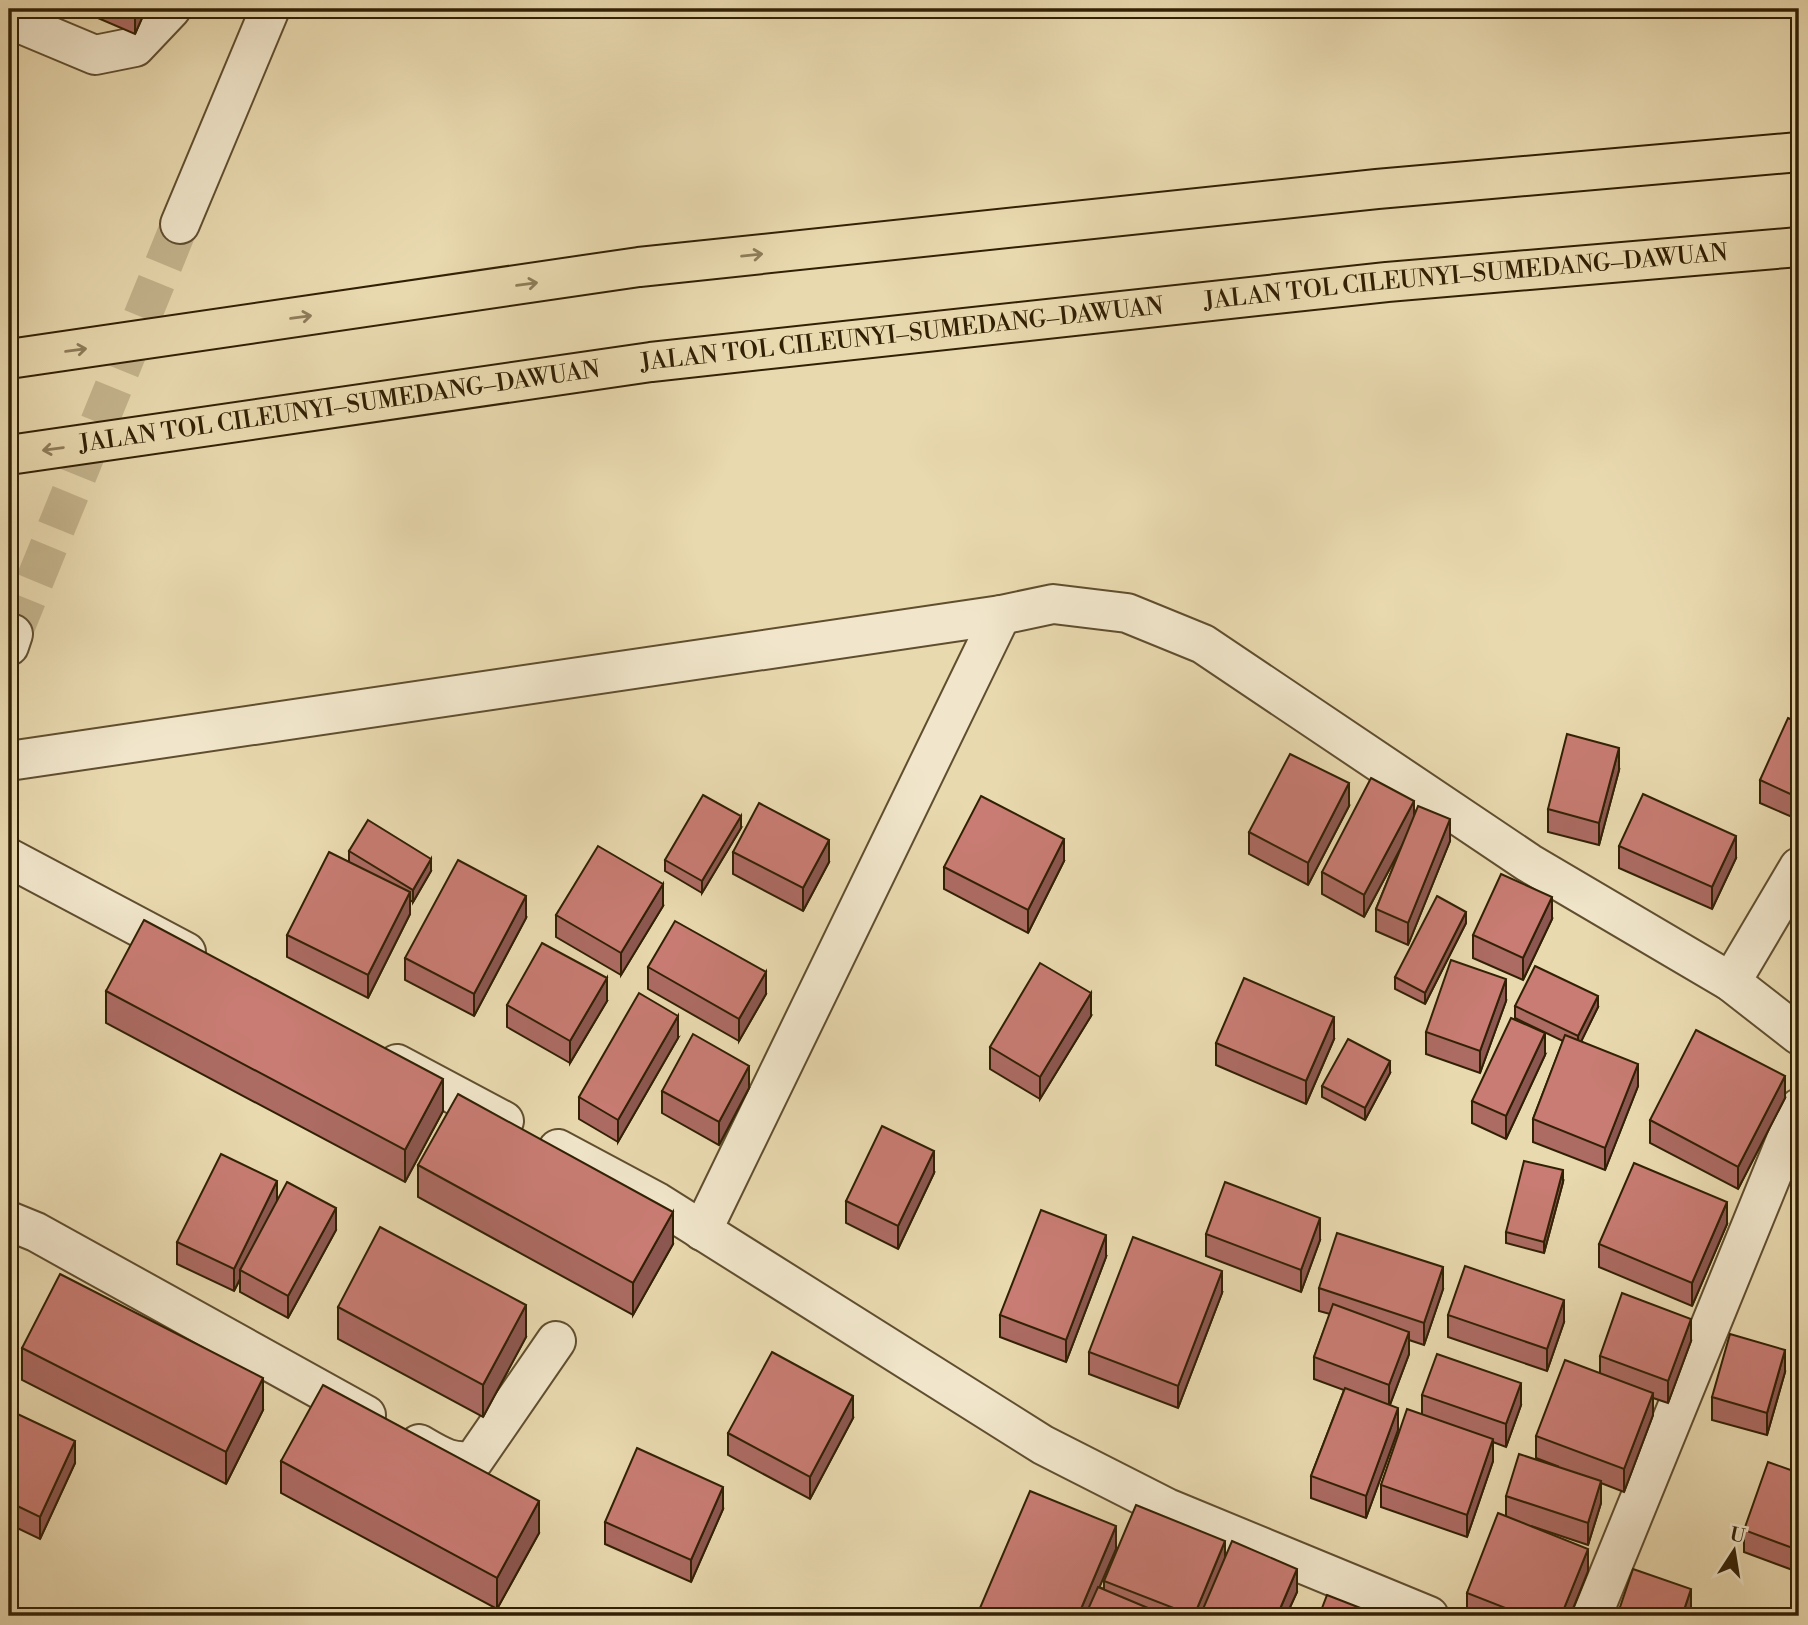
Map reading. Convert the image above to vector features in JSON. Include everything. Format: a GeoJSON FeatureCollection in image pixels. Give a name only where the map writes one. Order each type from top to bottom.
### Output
{"type":"FeatureCollection","features":[{"type":"Feature","properties":{"kind":"highway"},"geometry":{"type":"LineString","coordinates":[[9,359],[639,267],[1377,189],[1799,152]]}},
{"type":"Feature","properties":{"kind":"highway","name":"JALAN TOL CILEUNYI–SUMEDANG–DAWUAN"},"geometry":{"type":"LineString","coordinates":[[9,455],[651,362],[1387,282],[1799,247]]}},
{"type":"Feature","properties":{"kind":"street"},"geometry":{"type":"LineString","coordinates":[[9,19],[95,55],[135,47],[172,9]]}},
{"type":"Feature","properties":{"kind":"street"},"geometry":{"type":"LineString","coordinates":[[180,224],[270,9]]}},
{"type":"Feature","properties":{"kind":"street"},"geometry":{"type":"LineString","coordinates":[[9,761],[1001,615],[1053,604],[1127,613],[1203,644],[1279,692],[1529,863],[1731,982],[1799,1035]]}},
{"type":"Feature","properties":{"kind":"street"},"geometry":{"type":"LineString","coordinates":[[702,1231],[1001,615]]}},
{"type":"Feature","properties":{"kind":"street"},"geometry":{"type":"LineString","coordinates":[[9,858],[213,967]]}},
{"type":"Feature","properties":{"kind":"street"},"geometry":{"type":"LineString","coordinates":[[1731,982],[1799,867]]}},
{"type":"Feature","properties":{"kind":"street"},"geometry":{"type":"LineString","coordinates":[[369,1050],[657,1202],[1043,1445],[1167,1508],[1429,1616]]}},
{"type":"Feature","properties":{"kind":"street"},"geometry":{"type":"LineString","coordinates":[[1592,1616],[1799,1108]]}},
{"type":"Feature","properties":{"kind":"street"},"geometry":{"type":"LineString","coordinates":[[9,1221],[36,1232],[446,1459],[460,1463],[474,1460],[485,1448],[555,1341]]}},
{"type":"Feature","properties":{"kind":"building"},"geometry":{"type":"Polygon","coordinates":[[[1788,718],[1799,723],[1799,798],[1760,780],[1788,718]]]}},
{"type":"Feature","properties":{"kind":"building"},"geometry":{"type":"Polygon","coordinates":[[[1567,734],[1619,748],[1599,823],[1548,809],[1567,734]]]}},
{"type":"Feature","properties":{"kind":"building"},"geometry":{"type":"Polygon","coordinates":[[[1290,754],[1349,783],[1308,863],[1249,832],[1290,754]]]}},
{"type":"Feature","properties":{"kind":"building"},"geometry":{"type":"Polygon","coordinates":[[[1371,778],[1414,801],[1364,895],[1322,872],[1371,778]]]}},
{"type":"Feature","properties":{"kind":"building"},"geometry":{"type":"Polygon","coordinates":[[[1643,794],[1736,836],[1712,887],[1619,846],[1643,794]]]}},
{"type":"Feature","properties":{"kind":"building"},"geometry":{"type":"Polygon","coordinates":[[[703,795],[741,816],[702,881],[665,860],[703,795]]]}},
{"type":"Feature","properties":{"kind":"building"},"geometry":{"type":"Polygon","coordinates":[[[981,796],[1064,839],[1028,910],[944,867],[981,796]]]}},
{"type":"Feature","properties":{"kind":"building"},"geometry":{"type":"Polygon","coordinates":[[[759,803],[829,840],[803,888],[733,852],[759,803]]]}},
{"type":"Feature","properties":{"kind":"building"},"geometry":{"type":"Polygon","coordinates":[[[1418,806],[1450,819],[1408,923],[1376,909],[1418,806]]]}},
{"type":"Feature","properties":{"kind":"building"},"geometry":{"type":"Polygon","coordinates":[[[368,820],[431,859],[413,890],[349,851],[368,820]]]}},
{"type":"Feature","properties":{"kind":"building"},"geometry":{"type":"Polygon","coordinates":[[[598,846],[663,884],[621,953],[556,915],[598,846]]]}},
{"type":"Feature","properties":{"kind":"building"},"geometry":{"type":"Polygon","coordinates":[[[329,852],[410,892],[368,975],[287,935],[329,852]]]}},
{"type":"Feature","properties":{"kind":"building"},"geometry":{"type":"Polygon","coordinates":[[[458,860],[526,896],[474,994],[405,958],[458,860]]]}},
{"type":"Feature","properties":{"kind":"building"},"geometry":{"type":"Polygon","coordinates":[[[1501,874],[1552,897],[1523,958],[1473,935],[1501,874]]]}},
{"type":"Feature","properties":{"kind":"building"},"geometry":{"type":"Polygon","coordinates":[[[1437,896],[1466,912],[1425,993],[1395,977],[1437,896]]]}},
{"type":"Feature","properties":{"kind":"building"},"geometry":{"type":"Polygon","coordinates":[[[144,920],[443,1079],[405,1150],[106,991],[144,920]]]}},
{"type":"Feature","properties":{"kind":"building"},"geometry":{"type":"Polygon","coordinates":[[[675,921],[766,972],[739,1019],[648,967],[675,921]]]}},
{"type":"Feature","properties":{"kind":"building"},"geometry":{"type":"Polygon","coordinates":[[[542,943],[607,978],[570,1041],[507,1005],[542,943]]]}},
{"type":"Feature","properties":{"kind":"building"},"geometry":{"type":"Polygon","coordinates":[[[1451,960],[1506,979],[1480,1051],[1426,1032],[1451,960]]]}},
{"type":"Feature","properties":{"kind":"building"},"geometry":{"type":"Polygon","coordinates":[[[1040,963],[1091,993],[1040,1077],[990,1047],[1040,963]]]}},
{"type":"Feature","properties":{"kind":"building"},"geometry":{"type":"Polygon","coordinates":[[[1535,966],[1598,996],[1578,1036],[1515,1006],[1535,966]]]}},
{"type":"Feature","properties":{"kind":"building"},"geometry":{"type":"Polygon","coordinates":[[[1244,978],[1334,1017],[1306,1081],[1216,1043],[1244,978]]]}},
{"type":"Feature","properties":{"kind":"building"},"geometry":{"type":"Polygon","coordinates":[[[639,993],[678,1016],[618,1120],[579,1097],[639,993]]]}},
{"type":"Feature","properties":{"kind":"building"},"geometry":{"type":"Polygon","coordinates":[[[1511,1018],[1545,1033],[1506,1116],[1472,1101],[1511,1018]]]}},
{"type":"Feature","properties":{"kind":"building"},"geometry":{"type":"Polygon","coordinates":[[[1696,1030],[1785,1076],[1738,1167],[1650,1120],[1696,1030]]]}},
{"type":"Feature","properties":{"kind":"building"},"geometry":{"type":"Polygon","coordinates":[[[693,1034],[749,1066],[719,1122],[662,1091],[693,1034]]]}},
{"type":"Feature","properties":{"kind":"building"},"geometry":{"type":"Polygon","coordinates":[[[1565,1035],[1638,1064],[1605,1148],[1533,1119],[1565,1035]]]}},
{"type":"Feature","properties":{"kind":"building"},"geometry":{"type":"Polygon","coordinates":[[[1348,1039],[1390,1061],[1365,1108],[1322,1086],[1348,1039]]]}},
{"type":"Feature","properties":{"kind":"building"},"geometry":{"type":"Polygon","coordinates":[[[458,1094],[673,1212],[633,1283],[418,1165],[458,1094]]]}},
{"type":"Feature","properties":{"kind":"building"},"geometry":{"type":"Polygon","coordinates":[[[882,1126],[934,1151],[898,1226],[846,1201],[882,1126]]]}},
{"type":"Feature","properties":{"kind":"building"},"geometry":{"type":"Polygon","coordinates":[[[221,1154],[277,1181],[234,1269],[177,1242],[221,1154]]]}},
{"type":"Feature","properties":{"kind":"building"},"geometry":{"type":"Polygon","coordinates":[[[1524,1161],[1563,1170],[1544,1242],[1506,1232],[1524,1161]]]}},
{"type":"Feature","properties":{"kind":"building"},"geometry":{"type":"Polygon","coordinates":[[[1634,1163],[1727,1202],[1692,1283],[1599,1244],[1634,1163]]]}},
{"type":"Feature","properties":{"kind":"building"},"geometry":{"type":"Polygon","coordinates":[[[287,1182],[336,1208],[288,1296],[240,1270],[287,1182]]]}},
{"type":"Feature","properties":{"kind":"building"},"geometry":{"type":"Polygon","coordinates":[[[1225,1182],[1320,1218],[1301,1270],[1206,1234],[1225,1182]]]}},
{"type":"Feature","properties":{"kind":"building"},"geometry":{"type":"Polygon","coordinates":[[[1041,1210],[1106,1235],[1066,1340],[1000,1315],[1041,1210]]]}},
{"type":"Feature","properties":{"kind":"building"},"geometry":{"type":"Polygon","coordinates":[[[380,1227],[526,1305],[483,1385],[338,1307],[380,1227]]]}},
{"type":"Feature","properties":{"kind":"building"},"geometry":{"type":"Polygon","coordinates":[[[1337,1233],[1443,1267],[1424,1323],[1319,1288],[1337,1233]]]}},
{"type":"Feature","properties":{"kind":"building"},"geometry":{"type":"Polygon","coordinates":[[[1133,1237],[1222,1271],[1178,1386],[1089,1352],[1133,1237]]]}},
{"type":"Feature","properties":{"kind":"building"},"geometry":{"type":"Polygon","coordinates":[[[1465,1266],[1564,1300],[1547,1349],[1448,1315],[1465,1266]]]}},
{"type":"Feature","properties":{"kind":"building"},"geometry":{"type":"Polygon","coordinates":[[[60,1274],[263,1378],[226,1452],[22,1348],[60,1274]]]}},
{"type":"Feature","properties":{"kind":"building"},"geometry":{"type":"Polygon","coordinates":[[[1622,1293],[1691,1319],[1668,1381],[1600,1356],[1622,1293]]]}},
{"type":"Feature","properties":{"kind":"building"},"geometry":{"type":"Polygon","coordinates":[[[1333,1304],[1409,1332],[1389,1385],[1314,1357],[1333,1304]]]}},
{"type":"Feature","properties":{"kind":"building"},"geometry":{"type":"Polygon","coordinates":[[[1730,1334],[1785,1350],[1767,1413],[1712,1397],[1730,1334]]]}},
{"type":"Feature","properties":{"kind":"building"},"geometry":{"type":"Polygon","coordinates":[[[772,1352],[853,1396],[810,1477],[728,1433],[772,1352]]]}},
{"type":"Feature","properties":{"kind":"building"},"geometry":{"type":"Polygon","coordinates":[[[1437,1354],[1521,1383],[1506,1424],[1422,1395],[1437,1354]]]}},
{"type":"Feature","properties":{"kind":"building"},"geometry":{"type":"Polygon","coordinates":[[[1565,1360],[1653,1393],[1624,1469],[1536,1436],[1565,1360]]]}},
{"type":"Feature","properties":{"kind":"building"},"geometry":{"type":"Polygon","coordinates":[[[323,1385],[539,1501],[497,1578],[281,1461],[323,1385]]]}},
{"type":"Feature","properties":{"kind":"building"},"geometry":{"type":"Polygon","coordinates":[[[1345,1388],[1398,1408],[1366,1496],[1311,1476],[1345,1388]]]}},
{"type":"Feature","properties":{"kind":"building"},"geometry":{"type":"Polygon","coordinates":[[[1407,1409],[1493,1439],[1467,1515],[1381,1485],[1407,1409]]]}},
{"type":"Feature","properties":{"kind":"building"},"geometry":{"type":"Polygon","coordinates":[[[9,1410],[75,1441],[40,1517],[9,1502],[9,1410]]]}},
{"type":"Feature","properties":{"kind":"building"},"geometry":{"type":"Polygon","coordinates":[[[637,1448],[723,1487],[691,1560],[605,1522],[637,1448]]]}},
{"type":"Feature","properties":{"kind":"building"},"geometry":{"type":"Polygon","coordinates":[[[1519,1454],[1601,1481],[1588,1523],[1506,1496],[1519,1454]]]}},
{"type":"Feature","properties":{"kind":"building"},"geometry":{"type":"Polygon","coordinates":[[[1768,1462],[1799,1473],[1798,1550],[1744,1530],[1768,1462]]]}},
{"type":"Feature","properties":{"kind":"building"},"geometry":{"type":"Polygon","coordinates":[[[1030,1491],[1116,1526],[1078,1616],[999,1616],[980,1608],[1030,1491]]]}},
{"type":"Feature","properties":{"kind":"building"},"geometry":{"type":"Polygon","coordinates":[[[1136,1505],[1225,1541],[1194,1616],[1104,1581],[1136,1505]]]}},
{"type":"Feature","properties":{"kind":"building"},"geometry":{"type":"Polygon","coordinates":[[[1498,1513],[1588,1549],[1561,1616],[1526,1616],[1467,1593],[1498,1513]]]}},
{"type":"Feature","properties":{"kind":"building"},"geometry":{"type":"Polygon","coordinates":[[[1232,1541],[1297,1569],[1277,1616],[1200,1616],[1232,1541]]]}},
{"type":"Feature","properties":{"kind":"building"},"geometry":{"type":"Polygon","coordinates":[[[1633,1569],[1691,1589],[1682,1616],[1617,1616],[1633,1569]]]}},
{"type":"Feature","properties":{"kind":"building"},"geometry":{"type":"Polygon","coordinates":[[[1098,1587],[1167,1616],[1085,1616],[1098,1587]]]}},
{"type":"Feature","properties":{"kind":"building"},"geometry":{"type":"Polygon","coordinates":[[[1327,1595],[1381,1616],[1319,1616],[1327,1595]]]}},
{"type":"Feature","properties":{"kind":"building"},"geometry":{"type":"Polygon","coordinates":[[[1718,1610],[1733,1616],[1715,1616],[1718,1610]]]}},
{"type":"Feature","properties":{"kind":"tunnel"},"geometry":{"type":"LineString","coordinates":[[13,634],[180,224]]}}]}
